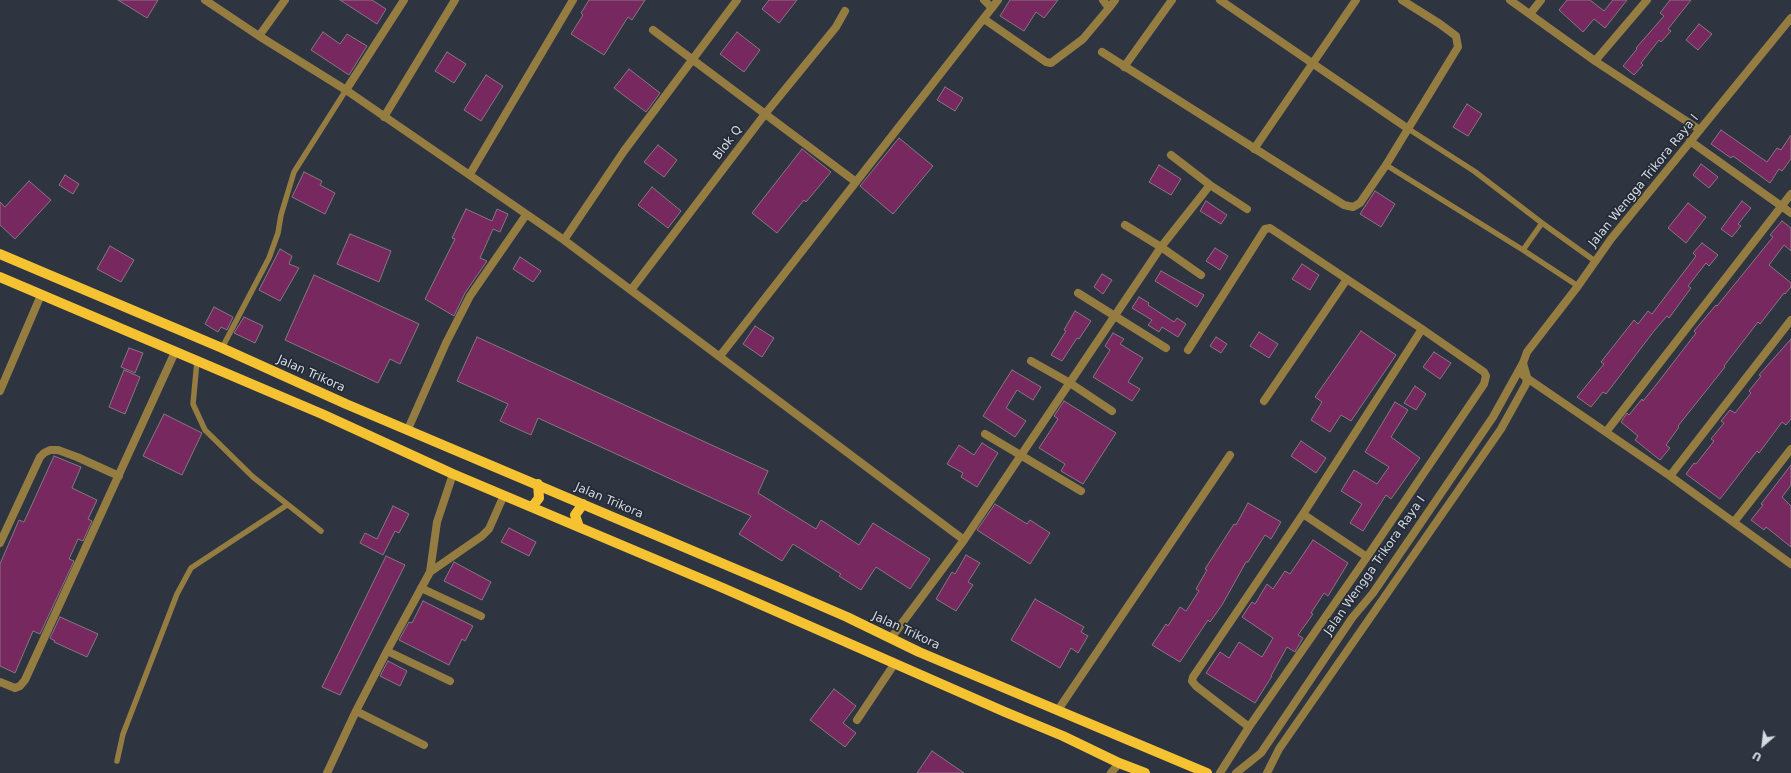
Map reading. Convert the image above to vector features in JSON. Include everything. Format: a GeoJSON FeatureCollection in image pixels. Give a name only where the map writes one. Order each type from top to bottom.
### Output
{"type":"FeatureCollection","features":[{"type":"Feature","properties":{"kind":"main road","name":"Jalan Trikora"},"geometry":{"type":"LineString","coordinates":[[0,254],[222,348],[346,404],[538,484],[778,587],[920,652],[1207,773]]}},
{"type":"Feature","properties":{"kind":"main road"},"geometry":{"type":"LineString","coordinates":[[0,277],[322,414],[453,474],[895,663],[1063,736],[1119,763],[1145,773]]}},
{"type":"Feature","properties":{"kind":"main road"},"geometry":{"type":"LineString","coordinates":[[532,507],[539,498],[538,484]]}},
{"type":"Feature","properties":{"kind":"main road"},"geometry":{"type":"LineString","coordinates":[[579,527],[575,516],[583,504]]}},
{"type":"Feature","properties":{"kind":"street"},"geometry":{"type":"LineString","coordinates":[[205,0],[259,36],[346,90],[564,240],[964,540]]}},
{"type":"Feature","properties":{"kind":"street"},"geometry":{"type":"LineString","coordinates":[[259,36],[285,0]]}},
{"type":"Feature","properties":{"kind":"street"},"geometry":{"type":"LineString","coordinates":[[346,90],[404,0]]}},
{"type":"Feature","properties":{"kind":"street"},"geometry":{"type":"LineString","coordinates":[[384,117],[455,0]]}},
{"type":"Feature","properties":{"kind":"street"},"geometry":{"type":"LineString","coordinates":[[470,174],[573,0]]}},
{"type":"Feature","properties":{"kind":"street"},"geometry":{"type":"LineString","coordinates":[[564,240],[624,151],[737,0]]}},
{"type":"Feature","properties":{"kind":"street"},"geometry":{"type":"LineString","coordinates":[[984,0],[992,8]]}},
{"type":"Feature","properties":{"kind":"street"},"geometry":{"type":"LineString","coordinates":[[720,356],[998,0]]}},
{"type":"Feature","properties":{"kind":"street"},"geometry":{"type":"LineString","coordinates":[[1103,0],[1109,8]]}},
{"type":"Feature","properties":{"kind":"street"},"geometry":{"type":"LineString","coordinates":[[984,19],[1046,62],[1051,63],[1082,39],[1115,0]]}},
{"type":"Feature","properties":{"kind":"street"},"geometry":{"type":"LineString","coordinates":[[1124,67],[1172,0]]}},
{"type":"Feature","properties":{"kind":"street"},"geometry":{"type":"LineString","coordinates":[[1220,0],[1407,128]]}},
{"type":"Feature","properties":{"kind":"street"},"geometry":{"type":"LineString","coordinates":[[1254,149],[1356,0]]}},
{"type":"Feature","properties":{"kind":"street"},"geometry":{"type":"LineString","coordinates":[[1102,52],[1344,205],[1353,207],[1360,203],[1386,165],[1458,46],[1456,36],[1402,0]]}},
{"type":"Feature","properties":{"kind":"street"},"geometry":{"type":"LineString","coordinates":[[1510,0],[1595,61],[1700,130]]}},
{"type":"Feature","properties":{"kind":"street"},"geometry":{"type":"LineString","coordinates":[[1530,14],[1541,0]]}},
{"type":"Feature","properties":{"kind":"street"},"geometry":{"type":"LineString","coordinates":[[1595,61],[1647,0]]}},
{"type":"Feature","properties":{"kind":"street","name":"Blok Q"},"geometry":{"type":"LineString","coordinates":[[631,290],[765,114],[836,27],[845,11]]}},
{"type":"Feature","properties":{"kind":"street","name":"Jalan Wengga Trikora Raya I"},"geometry":{"type":"LineString","coordinates":[[1236,773],[1261,753],[1352,618],[1373,593],[1493,417],[1518,373],[1527,352],[1578,286],[1611,238],[1647,196],[1791,18]]}},
{"type":"Feature","properties":{"kind":"street"},"geometry":{"type":"LineString","coordinates":[[653,30],[693,58],[856,182]]}},
{"type":"Feature","properties":{"kind":"street"},"geometry":{"type":"LineString","coordinates":[[1690,141],[1791,213]]}},
{"type":"Feature","properties":{"kind":"street"},"geometry":{"type":"LineString","coordinates":[[1171,155],[1210,185],[1247,210]]}},
{"type":"Feature","properties":{"kind":"street"},"geometry":{"type":"LineString","coordinates":[[890,638],[964,540],[1161,248],[1210,185]]}},
{"type":"Feature","properties":{"kind":"street"},"geometry":{"type":"LineString","coordinates":[[1606,432],[1791,194]]}},
{"type":"Feature","properties":{"kind":"street"},"geometry":{"type":"LineString","coordinates":[[408,429],[446,343],[470,296],[526,215]]}},
{"type":"Feature","properties":{"kind":"street"},"geometry":{"type":"LineString","coordinates":[[1125,225],[1201,275]]}},
{"type":"Feature","properties":{"kind":"street"},"geometry":{"type":"LineString","coordinates":[[1188,350],[1268,228],[1422,329],[1484,372],[1486,376],[1485,380],[1367,557],[1220,773]]}},
{"type":"Feature","properties":{"kind":"street"},"geometry":{"type":"LineString","coordinates":[[1264,401],[1347,279]]}},
{"type":"Feature","properties":{"kind":"street"},"geometry":{"type":"LineString","coordinates":[[1078,293],[1114,317],[1166,348]]}},
{"type":"Feature","properties":{"kind":"street"},"geometry":{"type":"LineString","coordinates":[[0,392],[42,295]]}},
{"type":"Feature","properties":{"kind":"street"},"geometry":{"type":"LineString","coordinates":[[1670,476],[1791,320]]}},
{"type":"Feature","properties":{"kind":"street"},"geometry":{"type":"LineString","coordinates":[[1250,727],[1196,686],[1192,681],[1193,677],[1303,514],[1422,329]]}},
{"type":"Feature","properties":{"kind":"street"},"geometry":{"type":"LineString","coordinates":[[0,682],[15,688],[20,686],[25,680],[175,352]]}},
{"type":"Feature","properties":{"kind":"street"},"geometry":{"type":"LineString","coordinates":[[1031,361],[1070,383],[1112,411]]}},
{"type":"Feature","properties":{"kind":"street"},"geometry":{"type":"LineString","coordinates":[[1267,773],[1273,759],[1501,429],[1523,391],[1527,377],[1523,363]]}},
{"type":"Feature","properties":{"kind":"street"},"geometry":{"type":"LineString","coordinates":[[1518,373],[1527,377],[1670,476],[1791,564]]}},
{"type":"Feature","properties":{"kind":"street"},"geometry":{"type":"LineString","coordinates":[[985,434],[1081,491]]}},
{"type":"Feature","properties":{"kind":"street"},"geometry":{"type":"LineString","coordinates":[[1734,522],[1791,449]]}},
{"type":"Feature","properties":{"kind":"street"},"geometry":{"type":"LineString","coordinates":[[0,543],[40,456],[44,453],[50,450],[58,450],[118,476]]}},
{"type":"Feature","properties":{"kind":"street"},"geometry":{"type":"LineString","coordinates":[[1058,710],[1230,455]]}},
{"type":"Feature","properties":{"kind":"street"},"geometry":{"type":"LineString","coordinates":[[327,773],[387,651],[430,572],[437,522],[453,474]]}},
{"type":"Feature","properties":{"kind":"street"},"geometry":{"type":"LineString","coordinates":[[430,572],[482,536],[489,529],[504,495]]}},
{"type":"Feature","properties":{"kind":"street"},"geometry":{"type":"LineString","coordinates":[[1303,514],[1367,557]]}},
{"type":"Feature","properties":{"kind":"street"},"geometry":{"type":"LineString","coordinates":[[421,588],[482,616]]}},
{"type":"Feature","properties":{"kind":"street"},"geometry":{"type":"LineString","coordinates":[[387,651],[450,681]]}},
{"type":"Feature","properties":{"kind":"street"},"geometry":{"type":"LineString","coordinates":[[857,720],[895,663]]}},
{"type":"Feature","properties":{"kind":"street"},"geometry":{"type":"LineString","coordinates":[[356,712],[424,745]]}},
{"type":"Feature","properties":{"kind":"street"},"geometry":{"type":"LineString","coordinates":[[1261,753],[1273,759]]}},
{"type":"Feature","properties":{"kind":"street"},"geometry":{"type":"LineString","coordinates":[[1111,773],[1119,763]]}},
{"type":"Feature","properties":{"kind":"lane"},"geometry":{"type":"LineString","coordinates":[[222,348],[270,258],[294,172],[346,90]]}},
{"type":"Feature","properties":{"kind":"lane"},"geometry":{"type":"LineString","coordinates":[[1407,128],[1474,171],[1595,261]]}},
{"type":"Feature","properties":{"kind":"lane"},"geometry":{"type":"LineString","coordinates":[[1386,165],[1578,286]]}},
{"type":"Feature","properties":{"kind":"lane"},"geometry":{"type":"LineString","coordinates":[[1523,250],[1542,223]]}},
{"type":"Feature","properties":{"kind":"lane"},"geometry":{"type":"LineString","coordinates":[[197,361],[194,404],[206,430],[253,477],[321,531]]}},
{"type":"Feature","properties":{"kind":"lane"},"geometry":{"type":"LineString","coordinates":[[117,761],[123,734],[177,594],[191,568],[288,505]]}},
{"type":"Feature","properties":{"kind":"building"},"geometry":{"type":"Polygon","coordinates":[[[118,0],[158,0],[147,18],[118,0]]]}},
{"type":"Feature","properties":{"kind":"building"},"geometry":{"type":"Polygon","coordinates":[[[340,0],[372,0],[386,9],[377,24],[340,0]]]}},
{"type":"Feature","properties":{"kind":"building"},"geometry":{"type":"Polygon","coordinates":[[[589,0],[645,0],[632,20],[628,17],[604,55],[571,34],[583,15],[581,13],[589,0]]]}},
{"type":"Feature","properties":{"kind":"building"},"geometry":{"type":"Polygon","coordinates":[[[769,0],[797,0],[779,23],[762,9],[769,0]]]}},
{"type":"Feature","properties":{"kind":"building"},"geometry":{"type":"Polygon","coordinates":[[[1010,0],[1058,0],[1044,18],[1036,12],[1024,31],[1000,16],[1010,0]]]}},
{"type":"Feature","properties":{"kind":"building"},"geometry":{"type":"Polygon","coordinates":[[[1567,0],[1590,0],[1604,11],[1613,0],[1627,0],[1605,28],[1594,19],[1583,32],[1559,10],[1567,0]]]}},
{"type":"Feature","properties":{"kind":"building"},"geometry":{"type":"Polygon","coordinates":[[[1670,0],[1691,0],[1668,29],[1671,31],[1661,42],[1659,40],[1641,63],[1643,65],[1634,75],[1623,66],[1637,49],[1636,48],[1664,16],[1660,13],[1670,0]]]}},
{"type":"Feature","properties":{"kind":"building"},"geometry":{"type":"Polygon","coordinates":[[[1699,24],[1712,34],[1698,50],[1686,40],[1699,24]]]}},
{"type":"Feature","properties":{"kind":"building"},"geometry":{"type":"Polygon","coordinates":[[[323,32],[340,44],[347,34],[367,46],[349,75],[311,50],[323,32]]]}},
{"type":"Feature","properties":{"kind":"building"},"geometry":{"type":"Polygon","coordinates":[[[737,32],[760,50],[744,72],[720,54],[737,32]]]}},
{"type":"Feature","properties":{"kind":"building"},"geometry":{"type":"Polygon","coordinates":[[[447,52],[466,64],[454,83],[435,71],[447,52]]]}},
{"type":"Feature","properties":{"kind":"building"},"geometry":{"type":"Polygon","coordinates":[[[629,69],[660,93],[646,112],[614,88],[629,69]]]}},
{"type":"Feature","properties":{"kind":"building"},"geometry":{"type":"Polygon","coordinates":[[[486,75],[503,86],[481,121],[464,110],[486,75]]]}},
{"type":"Feature","properties":{"kind":"building"},"geometry":{"type":"Polygon","coordinates":[[[945,87],[963,98],[955,111],[937,100],[945,87]]]}},
{"type":"Feature","properties":{"kind":"building"},"geometry":{"type":"Polygon","coordinates":[[[1467,104],[1482,114],[1468,136],[1453,127],[1467,104]]]}},
{"type":"Feature","properties":{"kind":"building"},"geometry":{"type":"Polygon","coordinates":[[[1721,130],[1767,162],[1777,148],[1781,150],[1791,135],[1791,159],[1782,171],[1779,169],[1770,183],[1733,156],[1731,158],[1711,144],[1721,130]]]}},
{"type":"Feature","properties":{"kind":"building"},"geometry":{"type":"Polygon","coordinates":[[[899,138],[933,166],[893,214],[860,186],[899,138]]]}},
{"type":"Feature","properties":{"kind":"building"},"geometry":{"type":"Polygon","coordinates":[[[658,145],[677,160],[664,177],[644,162],[658,145]]]}},
{"type":"Feature","properties":{"kind":"building"},"geometry":{"type":"Polygon","coordinates":[[[802,149],[831,172],[806,202],[804,200],[777,233],[752,213],[802,149]]]}},
{"type":"Feature","properties":{"kind":"building"},"geometry":{"type":"Polygon","coordinates":[[[1701,164],[1718,177],[1709,188],[1693,175],[1701,164]]]}},
{"type":"Feature","properties":{"kind":"building"},"geometry":{"type":"Polygon","coordinates":[[[1159,165],[1181,179],[1171,195],[1149,182],[1159,165]]]}},
{"type":"Feature","properties":{"kind":"building"},"geometry":{"type":"Polygon","coordinates":[[[304,172],[322,181],[320,185],[335,193],[325,214],[292,197],[304,172]]]}},
{"type":"Feature","properties":{"kind":"building"},"geometry":{"type":"Polygon","coordinates":[[[65,175],[79,184],[73,194],[59,185],[65,175]]]}},
{"type":"Feature","properties":{"kind":"building"},"geometry":{"type":"Polygon","coordinates":[[[29,181],[51,200],[15,239],[0,225],[0,202],[5,207],[29,181]]]}},
{"type":"Feature","properties":{"kind":"building"},"geometry":{"type":"Polygon","coordinates":[[[652,187],[681,211],[668,228],[638,205],[652,187]]]}},
{"type":"Feature","properties":{"kind":"building"},"geometry":{"type":"Polygon","coordinates":[[[1375,191],[1395,204],[1381,227],[1360,214],[1375,191]]]}},
{"type":"Feature","properties":{"kind":"building"},"geometry":{"type":"Polygon","coordinates":[[[1206,201],[1227,215],[1221,224],[1200,211],[1206,201]]]}},
{"type":"Feature","properties":{"kind":"building"},"geometry":{"type":"Polygon","coordinates":[[[1742,201],[1751,208],[1738,224],[1741,226],[1732,237],[1721,229],[1742,201]]]}},
{"type":"Feature","properties":{"kind":"building"},"geometry":{"type":"Polygon","coordinates":[[[1688,203],[1706,217],[1686,243],[1668,228],[1688,203]]]}},
{"type":"Feature","properties":{"kind":"building"},"geometry":{"type":"Polygon","coordinates":[[[466,209],[492,221],[497,209],[508,214],[500,232],[493,229],[480,258],[487,261],[465,293],[454,316],[425,299],[455,239],[452,238],[466,209]]]}},
{"type":"Feature","properties":{"kind":"building"},"geometry":{"type":"Polygon","coordinates":[[[1782,221],[1791,228],[1791,251],[1784,245],[1769,265],[1791,283],[1791,287],[1785,294],[1784,293],[1760,324],[1758,322],[1724,366],[1725,367],[1678,426],[1679,427],[1666,445],[1670,448],[1660,460],[1635,440],[1638,436],[1621,422],[1627,413],[1629,415],[1656,385],[1696,333],[1694,331],[1716,305],[1717,306],[1773,237],[1770,235],[1782,221]]]}},
{"type":"Feature","properties":{"kind":"building"},"geometry":{"type":"Polygon","coordinates":[[[350,234],[391,251],[379,282],[337,264],[350,234]]]}},
{"type":"Feature","properties":{"kind":"building"},"geometry":{"type":"Polygon","coordinates":[[[1702,243],[1718,255],[1709,266],[1706,263],[1688,286],[1691,288],[1669,318],[1667,316],[1606,394],[1603,392],[1591,407],[1577,397],[1604,364],[1601,362],[1634,320],[1638,324],[1648,311],[1652,314],[1696,256],[1693,253],[1702,243]]]}},
{"type":"Feature","properties":{"kind":"building"},"geometry":{"type":"Polygon","coordinates":[[[110,246],[134,260],[121,282],[97,269],[110,246]]]}},
{"type":"Feature","properties":{"kind":"building"},"geometry":{"type":"Polygon","coordinates":[[[1215,248],[1228,256],[1220,270],[1206,261],[1215,248]]]}},
{"type":"Feature","properties":{"kind":"building"},"geometry":{"type":"Polygon","coordinates":[[[280,249],[292,256],[289,264],[299,268],[280,301],[259,290],[280,249]]]}},
{"type":"Feature","properties":{"kind":"building"},"geometry":{"type":"Polygon","coordinates":[[[520,257],[541,271],[533,282],[513,269],[520,257]]]}},
{"type":"Feature","properties":{"kind":"building"},"geometry":{"type":"Polygon","coordinates":[[[1302,264],[1319,275],[1310,290],[1292,279],[1302,264]]]}},
{"type":"Feature","properties":{"kind":"building"},"geometry":{"type":"Polygon","coordinates":[[[1161,271],[1204,295],[1197,307],[1155,281],[1161,271]]]}},
{"type":"Feature","properties":{"kind":"building"},"geometry":{"type":"Polygon","coordinates":[[[1102,274],[1112,280],[1103,294],[1094,287],[1102,274]]]}},
{"type":"Feature","properties":{"kind":"building"},"geometry":{"type":"Polygon","coordinates":[[[314,275],[419,324],[400,364],[390,359],[378,383],[285,340],[314,275]]]}},
{"type":"Feature","properties":{"kind":"building"},"geometry":{"type":"Polygon","coordinates":[[[1139,297],[1149,303],[1148,305],[1174,322],[1177,318],[1186,324],[1178,337],[1162,327],[1159,332],[1148,325],[1152,320],[1132,308],[1139,297]]]}},
{"type":"Feature","properties":{"kind":"building"},"geometry":{"type":"Polygon","coordinates":[[[214,307],[233,317],[227,330],[221,327],[218,332],[205,324],[214,307]]]}},
{"type":"Feature","properties":{"kind":"building"},"geometry":{"type":"Polygon","coordinates":[[[1075,311],[1091,321],[1079,339],[1077,338],[1062,361],[1051,355],[1066,331],[1064,330],[1075,311]]]}},
{"type":"Feature","properties":{"kind":"building"},"geometry":{"type":"Polygon","coordinates":[[[244,317],[263,326],[255,343],[234,333],[244,317]]]}},
{"type":"Feature","properties":{"kind":"building"},"geometry":{"type":"Polygon","coordinates":[[[755,326],[774,338],[762,357],[743,344],[755,326]]]}},
{"type":"Feature","properties":{"kind":"building"},"geometry":{"type":"Polygon","coordinates":[[[1361,331],[1396,355],[1351,421],[1341,415],[1330,432],[1311,420],[1322,402],[1315,397],[1361,331]]]}},
{"type":"Feature","properties":{"kind":"building"},"geometry":{"type":"Polygon","coordinates":[[[1259,332],[1278,344],[1269,358],[1250,346],[1259,332]]]}},
{"type":"Feature","properties":{"kind":"building"},"geometry":{"type":"Polygon","coordinates":[[[1113,333],[1124,339],[1120,344],[1143,358],[1128,382],[1140,389],[1132,401],[1093,377],[1110,350],[1105,346],[1113,333]]]}},
{"type":"Feature","properties":{"kind":"building"},"geometry":{"type":"Polygon","coordinates":[[[477,337],[768,471],[758,493],[816,529],[821,520],[859,545],[873,523],[930,559],[910,589],[876,567],[861,590],[839,576],[841,574],[793,544],[782,561],[739,534],[751,516],[538,418],[531,435],[500,421],[508,404],[457,381],[477,337]]]}},
{"type":"Feature","properties":{"kind":"building"},"geometry":{"type":"Polygon","coordinates":[[[1216,337],[1227,344],[1221,353],[1210,346],[1216,337]]]}},
{"type":"Feature","properties":{"kind":"building"},"geometry":{"type":"Polygon","coordinates":[[[1791,339],[1791,419],[1786,425],[1782,422],[1759,453],[1757,451],[1720,499],[1686,474],[1714,441],[1711,439],[1724,423],[1721,421],[1730,410],[1735,413],[1751,393],[1749,391],[1761,376],[1759,375],[1791,339]]]}},
{"type":"Feature","properties":{"kind":"building"},"geometry":{"type":"Polygon","coordinates":[[[129,348],[143,353],[135,373],[121,367],[129,348]]]}},
{"type":"Feature","properties":{"kind":"building"},"geometry":{"type":"Polygon","coordinates":[[[1434,352],[1451,363],[1440,379],[1423,367],[1434,352]]]}},
{"type":"Feature","properties":{"kind":"building"},"geometry":{"type":"Polygon","coordinates":[[[124,370],[140,377],[125,414],[109,407],[124,370]]]}},
{"type":"Feature","properties":{"kind":"building"},"geometry":{"type":"Polygon","coordinates":[[[1012,370],[1041,387],[1033,400],[1017,390],[1006,408],[1026,421],[1015,437],[983,416],[1012,370]]]}},
{"type":"Feature","properties":{"kind":"building"},"geometry":{"type":"Polygon","coordinates":[[[1415,386],[1426,394],[1416,410],[1404,403],[1415,386]]]}},
{"type":"Feature","properties":{"kind":"building"},"geometry":{"type":"Polygon","coordinates":[[[1064,401],[1116,433],[1083,484],[1061,471],[1065,464],[1039,448],[1058,419],[1054,416],[1064,401]]]}},
{"type":"Feature","properties":{"kind":"building"},"geometry":{"type":"Polygon","coordinates":[[[1395,402],[1408,410],[1391,437],[1420,458],[1391,499],[1386,495],[1363,531],[1350,523],[1362,504],[1341,491],[1354,470],[1377,484],[1389,467],[1365,452],[1395,402]]]}},
{"type":"Feature","properties":{"kind":"building"},"geometry":{"type":"Polygon","coordinates":[[[164,414],[202,433],[182,475],[143,456],[164,414]]]}},
{"type":"Feature","properties":{"kind":"building"},"geometry":{"type":"Polygon","coordinates":[[[1301,441],[1326,458],[1316,473],[1291,456],[1301,441]]]}},
{"type":"Feature","properties":{"kind":"building"},"geometry":{"type":"Polygon","coordinates":[[[982,443],[998,453],[977,487],[961,477],[963,473],[947,464],[959,445],[974,455],[982,443]]]}},
{"type":"Feature","properties":{"kind":"building"},"geometry":{"type":"Polygon","coordinates":[[[54,456],[81,467],[72,488],[97,500],[88,519],[92,521],[83,541],[78,539],[69,559],[74,561],[40,634],[33,631],[15,673],[0,666],[0,564],[19,520],[24,522],[54,456]]]}},
{"type":"Feature","properties":{"kind":"building"},"geometry":{"type":"Polygon","coordinates":[[[1791,465],[1791,485],[1782,497],[1791,506],[1791,547],[1766,527],[1764,530],[1751,520],[1763,505],[1761,504],[1791,465]]]}},
{"type":"Feature","properties":{"kind":"building"},"geometry":{"type":"Polygon","coordinates":[[[1248,503],[1281,522],[1271,539],[1265,535],[1248,562],[1246,562],[1222,605],[1210,622],[1208,620],[1180,662],[1152,645],[1166,624],[1168,626],[1180,607],[1186,611],[1199,591],[1196,589],[1207,570],[1205,569],[1234,524],[1236,525],[1248,503]]]}},
{"type":"Feature","properties":{"kind":"building"},"geometry":{"type":"Polygon","coordinates":[[[995,504],[1027,524],[1030,520],[1050,533],[1030,564],[977,530],[995,504]]]}},
{"type":"Feature","properties":{"kind":"building"},"geometry":{"type":"Polygon","coordinates":[[[393,506],[409,514],[399,533],[395,531],[383,555],[360,543],[365,533],[377,539],[393,506]]]}},
{"type":"Feature","properties":{"kind":"building"},"geometry":{"type":"Polygon","coordinates":[[[509,528],[536,542],[529,556],[501,542],[509,528]]]}},
{"type":"Feature","properties":{"kind":"building"},"geometry":{"type":"Polygon","coordinates":[[[1313,540],[1348,563],[1328,596],[1324,593],[1311,613],[1313,614],[1298,635],[1303,638],[1295,652],[1287,647],[1272,676],[1255,703],[1206,673],[1220,652],[1229,658],[1239,642],[1262,657],[1273,638],[1242,617],[1252,602],[1255,604],[1267,584],[1273,589],[1285,571],[1290,574],[1313,540]]]}},
{"type":"Feature","properties":{"kind":"building"},"geometry":{"type":"Polygon","coordinates":[[[966,555],[980,563],[968,582],[973,585],[956,611],[936,599],[952,572],[955,574],[966,555]]]}},
{"type":"Feature","properties":{"kind":"building"},"geometry":{"type":"Polygon","coordinates":[[[386,556],[405,565],[340,695],[322,687],[386,556]]]}},
{"type":"Feature","properties":{"kind":"building"},"geometry":{"type":"Polygon","coordinates":[[[454,562],[491,582],[482,600],[444,581],[454,562]]]}},
{"type":"Feature","properties":{"kind":"building"},"geometry":{"type":"Polygon","coordinates":[[[1035,599],[1084,627],[1081,632],[1088,636],[1078,653],[1071,648],[1060,668],[1011,640],[1035,599]]]}},
{"type":"Feature","properties":{"kind":"building"},"geometry":{"type":"Polygon","coordinates":[[[423,601],[473,626],[465,641],[462,639],[449,665],[399,640],[409,622],[412,623],[423,601]]]}},
{"type":"Feature","properties":{"kind":"building"},"geometry":{"type":"Polygon","coordinates":[[[60,617],[98,634],[87,657],[54,642],[55,641],[50,638],[60,617]]]}},
{"type":"Feature","properties":{"kind":"building"},"geometry":{"type":"Polygon","coordinates":[[[388,661],[407,671],[400,686],[380,676],[388,661]]]}},
{"type":"Feature","properties":{"kind":"building"},"geometry":{"type":"Polygon","coordinates":[[[834,689],[856,706],[843,723],[856,733],[845,747],[810,720],[834,689]]]}},
{"type":"Feature","properties":{"kind":"building"},"geometry":{"type":"Polygon","coordinates":[[[932,751],[964,773],[917,773],[932,751]]]}}]}
